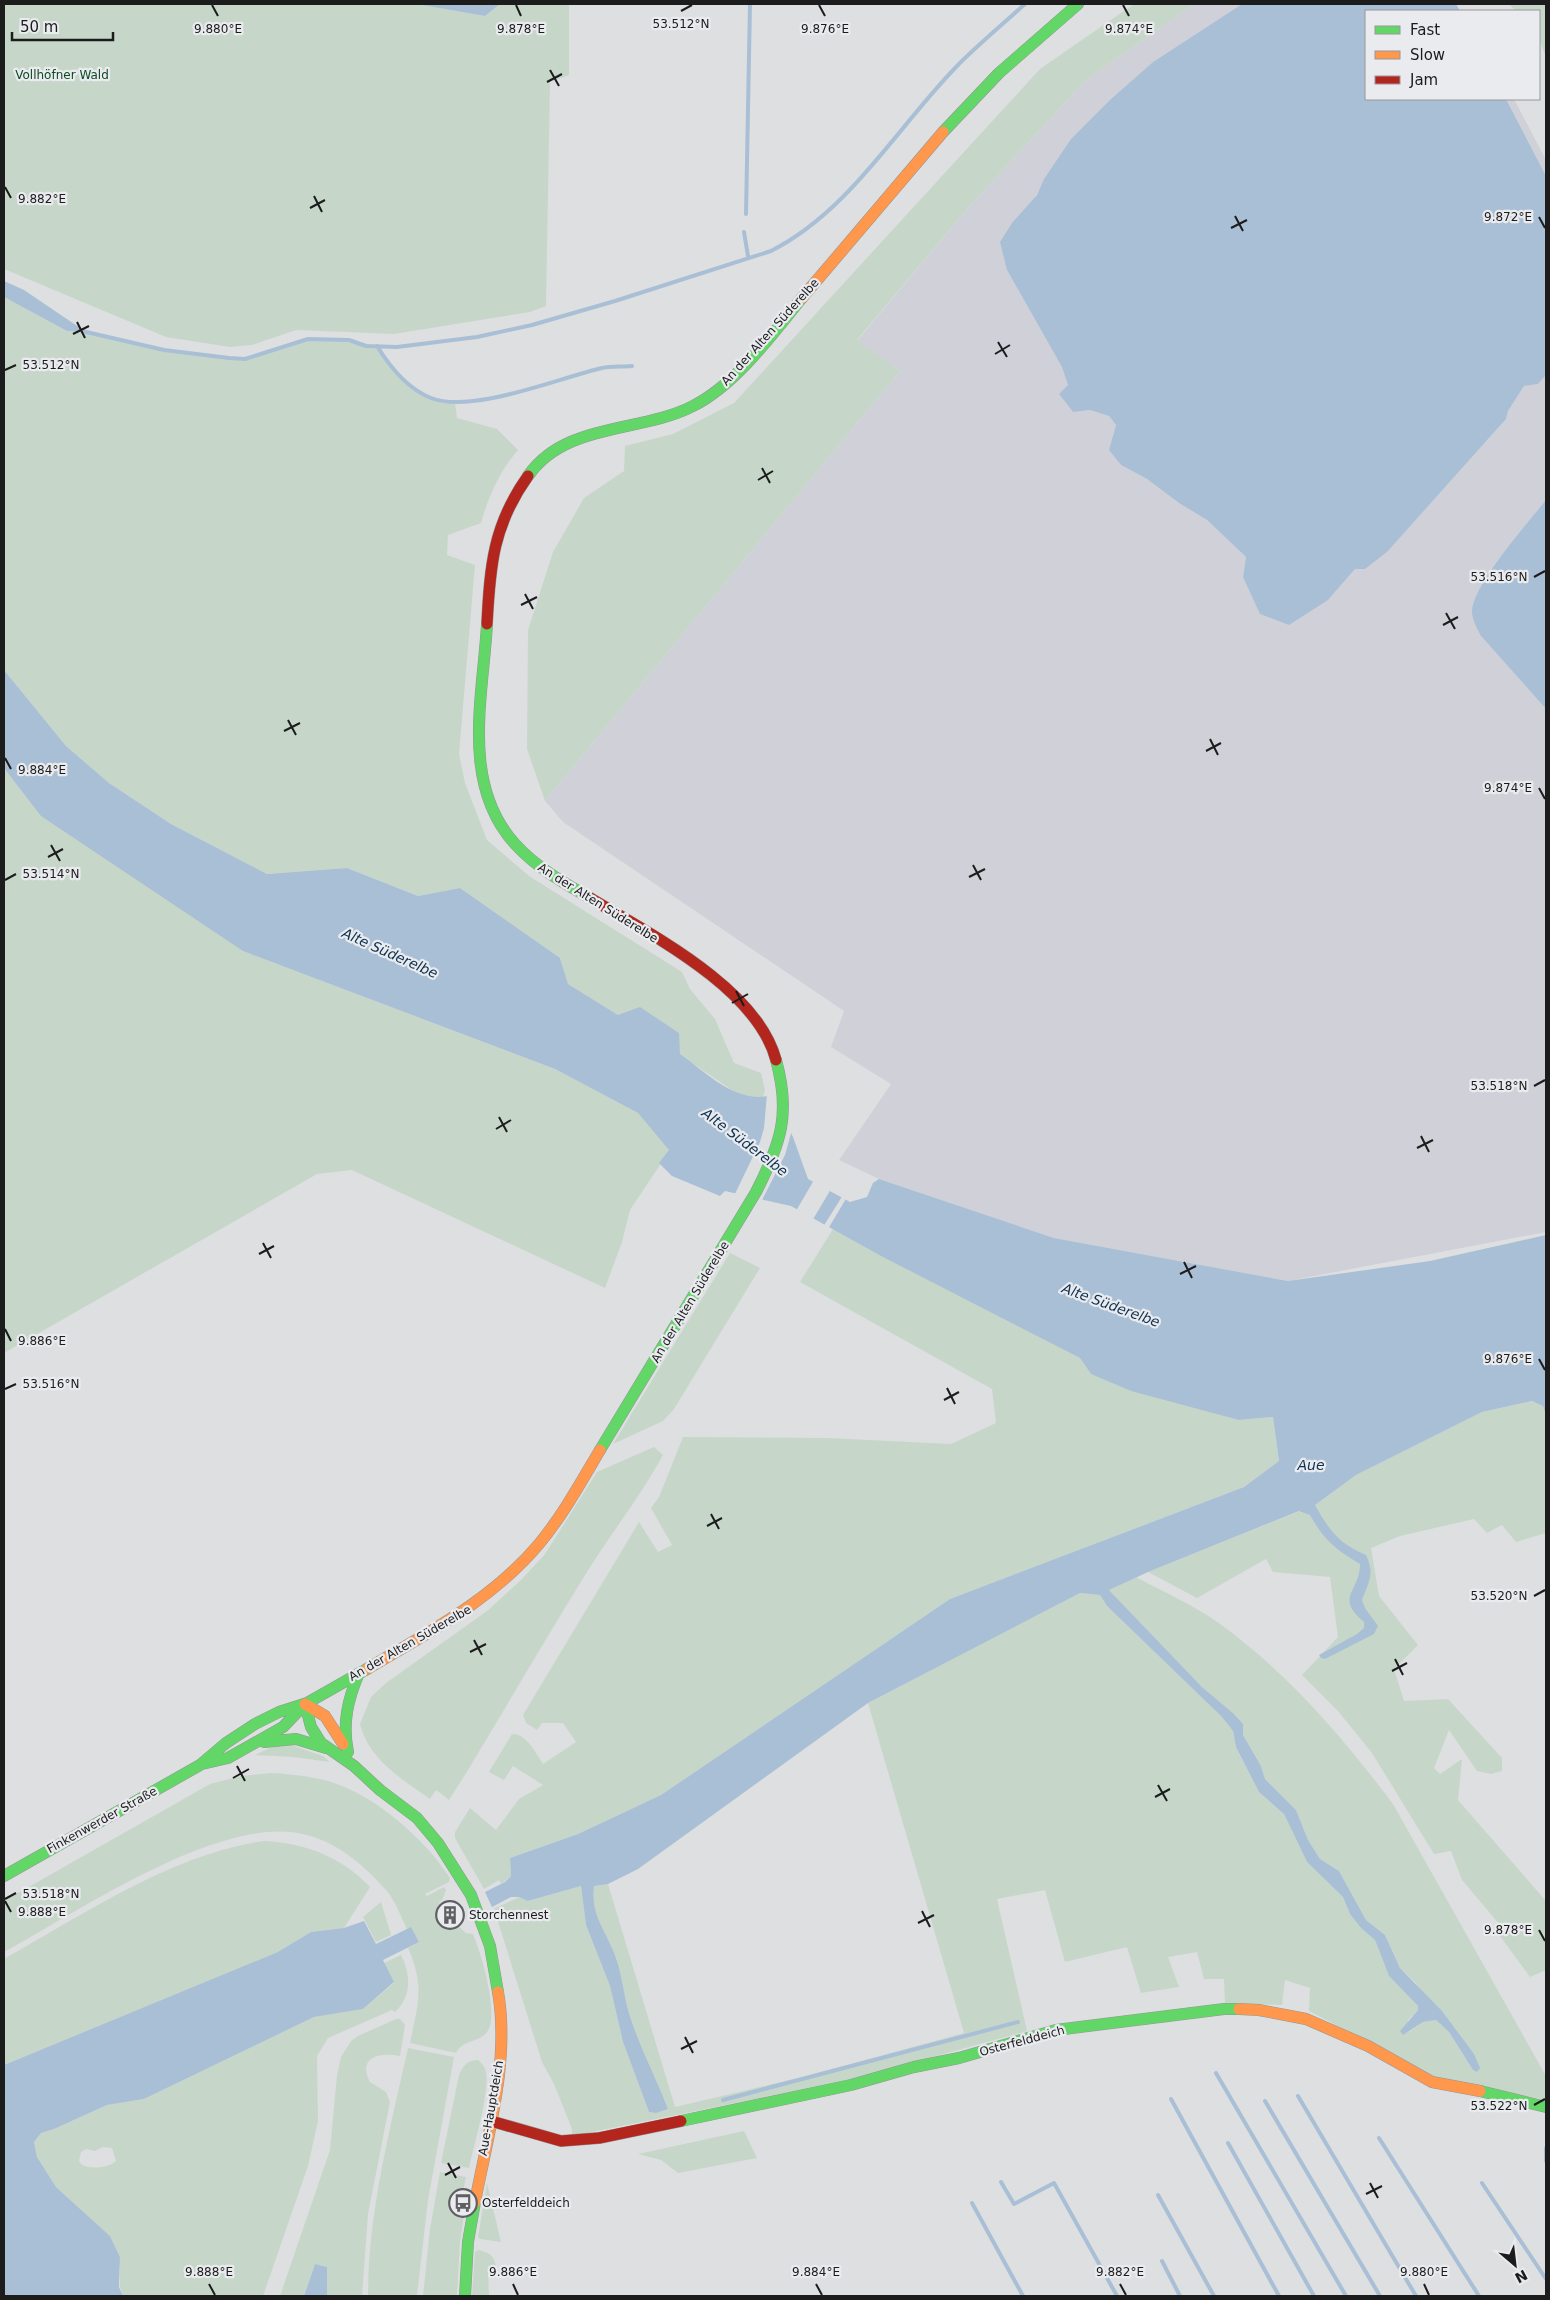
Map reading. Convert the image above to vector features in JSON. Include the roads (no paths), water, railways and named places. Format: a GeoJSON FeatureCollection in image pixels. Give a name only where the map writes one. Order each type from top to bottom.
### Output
{"type":"FeatureCollection","features":[{"type":"Feature","properties":{"kind":"main road","name":"An der Alten Süderelbe"},"geometry":{"type":"LineString","coordinates":[[306,1704],[476,1605],[507,1580],[535,1552],[559,1518],[719,1255],[764,1175],[780,1134],[784,1101],[778,1064],[769,1040],[752,1014],[723,983],[709,972],[526,856],[498,821],[486,793],[479,754],[492,566],[497,536],[512,498],[522,482],[552,452],[587,434],[663,419],[684,412],[719,389],[776,327],[975,99],[1026,48],[1078,4]]}},
{"type":"Feature","properties":{"kind":"main road"},"geometry":{"type":"LineString","coordinates":[[354,1766],[344,1739],[344,1720],[348,1698],[358,1673]]}},
{"type":"Feature","properties":{"kind":"main road"},"geometry":{"type":"LineString","coordinates":[[306,1704],[325,1716],[348,1752]]}},
{"type":"Feature","properties":{"kind":"main road"},"geometry":{"type":"LineString","coordinates":[[306,1704],[311,1726],[326,1748]]}},
{"type":"Feature","properties":{"kind":"main road","name":"Finkenwerder Straße"},"geometry":{"type":"LineString","coordinates":[[200,1765],[228,1758],[283,1727],[306,1704]]}},
{"type":"Feature","properties":{"kind":"main road","name":"Finkenwerder Straße"},"geometry":{"type":"LineString","coordinates":[[4,1876],[200,1765],[221,1745],[248,1729],[277,1713],[306,1704]]}},
{"type":"Feature","properties":{"kind":"main road"},"geometry":{"type":"LineString","coordinates":[[255,1743],[296,1740],[326,1748],[354,1766]]}},
{"type":"Feature","properties":{"kind":"main road","name":"Aue-Hauptdeich"},"geometry":{"type":"LineString","coordinates":[[354,1766],[380,1790],[417,1818],[438,1843],[471,1895],[484,1929],[494,1966],[500,2004],[501,2048],[491,2121],[468,2242],[465,2296]]}},
{"type":"Feature","properties":{"kind":"main road","name":"Osterfelddeich"},"geometry":{"type":"LineString","coordinates":[[491,2121],[561,2141],[599,2138],[850,2085],[959,2058],[1056,2030],[1224,2009],[1259,2010],[1306,2019],[1368,2046],[1432,2082],[1487,2092],[1546,2107]]}},
{"type":"Feature","properties":{"kind":"water"},"geometry":{"type":"Polygon","coordinates":[[[416,4],[500,4],[485,16],[416,4]]]}},
{"type":"Feature","properties":{"kind":"water"},"geometry":{"type":"Polygon","coordinates":[[[1242,4],[1456,4],[1459,10],[1365,10],[1365,100],[1507,100],[1546,176],[1546,375],[1538,384],[1524,386],[1508,411],[1506,419],[1388,551],[1365,569],[1355,569],[1328,600],[1289,625],[1260,614],[1243,577],[1246,557],[1207,520],[1179,503],[1147,479],[1121,465],[1109,450],[1116,425],[1109,416],[1090,410],[1073,412],[1059,394],[1068,385],[1062,367],[1007,270],[1000,242],[1012,223],[1037,195],[1044,179],[1071,139],[1110,100],[1153,62],[1242,4]]]}},
{"type":"Feature","properties":{"kind":"water"},"geometry":{"type":"Polygon","coordinates":[[[4,281],[24,290],[86,332],[67,331],[4,297],[4,281]]]}},
{"type":"Feature","properties":{"kind":"water"},"geometry":{"type":"Polygon","coordinates":[[[1546,500],[1546,709],[1481,636],[1474,621],[1472,611],[1481,586],[1491,570],[1546,500]]]}},
{"type":"Feature","properties":{"kind":"water"},"geometry":{"type":"Polygon","coordinates":[[[4,670],[66,746],[109,783],[171,824],[267,874],[347,868],[418,896],[460,888],[560,958],[568,984],[618,1015],[640,1007],[679,1033],[680,1054],[723,1085],[747,1095],[759,1097],[772,1095],[793,1137],[808,1179],[850,1202],[867,1197],[873,1183],[879,1179],[1054,1238],[1288,1281],[1430,1261],[1546,1235],[1546,1416],[1543,1406],[1532,1401],[1482,1412],[1356,1475],[1315,1505],[1325,1522],[1342,1541],[1366,1555],[1371,1573],[1362,1600],[1365,1608],[1378,1626],[1374,1634],[1325,1659],[1319,1655],[1357,1634],[1364,1628],[1364,1622],[1355,1613],[1350,1600],[1359,1574],[1360,1564],[1331,1543],[1320,1531],[1310,1515],[1299,1511],[1148,1572],[1109,1590],[1202,1687],[1243,1724],[1243,1735],[1261,1766],[1265,1779],[1296,1810],[1308,1840],[1320,1859],[1339,1871],[1366,1920],[1385,1935],[1400,1968],[1442,2011],[1474,2054],[1480,2068],[1477,2072],[1473,2070],[1449,2032],[1436,2020],[1423,2022],[1403,2035],[1400,2031],[1418,2010],[1418,2006],[1389,1976],[1375,1940],[1361,1928],[1350,1914],[1343,1897],[1307,1862],[1284,1814],[1259,1792],[1236,1747],[1233,1731],[1222,1717],[1107,1606],[1100,1595],[1080,1593],[868,1703],[638,1869],[608,1884],[594,1886],[596,1912],[616,1958],[633,2025],[668,2109],[656,2113],[649,2112],[623,2042],[610,1986],[586,1925],[581,1886],[528,1901],[519,1897],[511,1897],[492,1907],[485,1892],[505,1882],[511,1876],[510,1858],[578,1834],[661,1795],[950,1599],[1244,1487],[1279,1461],[1273,1417],[1239,1420],[1131,1391],[1091,1374],[1080,1358],[883,1257],[791,1206],[725,1191],[720,1196],[672,1176],[659,1163],[669,1150],[638,1113],[555,1069],[243,951],[41,816],[4,768],[4,670]]]}},
{"type":"Feature","properties":{"kind":"water"},"geometry":{"type":"Polygon","coordinates":[[[364,1921],[376,1944],[411,1927],[419,1942],[383,1960],[394,1982],[363,2009],[314,2017],[144,2099],[107,2105],[41,2133],[34,2142],[37,2157],[56,2187],[110,2236],[120,2257],[119,2287],[123,2296],[4,2296],[4,2065],[278,1952],[311,1932],[344,1928],[364,1921]]]}},
{"type":"Feature","properties":{"kind":"water"},"geometry":{"type":"Polygon","coordinates":[[[315,2264],[327,2267],[327,2296],[304,2296],[315,2264]]]}},
{"type":"Feature","properties":{"kind":"waterway"},"geometry":{"type":"LineString","coordinates":[[746,214],[750,4]]}},
{"type":"Feature","properties":{"kind":"waterway"},"geometry":{"type":"LineString","coordinates":[[82,331],[164,350],[245,359],[308,339],[349,340],[366,346],[397,347],[477,337],[532,325],[615,301],[771,251],[799,234],[825,214],[849,191],[958,65],[1025,4]]}},
{"type":"Feature","properties":{"kind":"waterway"},"geometry":{"type":"LineString","coordinates":[[744,232],[748,256]]}},
{"type":"Feature","properties":{"kind":"waterway"},"geometry":{"type":"LineString","coordinates":[[377,346],[388,362],[407,383],[431,398],[449,402],[492,398],[602,368],[632,366]]}},
{"type":"Feature","properties":{"kind":"waterway"},"geometry":{"type":"LineString","coordinates":[[723,2100],[1018,2022]]}},
{"type":"Feature","properties":{"kind":"waterway"},"geometry":{"type":"LineString","coordinates":[[1216,2073],[1346,2296]]}},
{"type":"Feature","properties":{"kind":"waterway"},"geometry":{"type":"LineString","coordinates":[[1298,2096],[1416,2296]]}},
{"type":"Feature","properties":{"kind":"waterway"},"geometry":{"type":"LineString","coordinates":[[1171,2099],[1279,2296]]}},
{"type":"Feature","properties":{"kind":"waterway"},"geometry":{"type":"LineString","coordinates":[[1265,2101],[1380,2296]]}},
{"type":"Feature","properties":{"kind":"waterway"},"geometry":{"type":"LineString","coordinates":[[1379,2138],[1479,2296]]}},
{"type":"Feature","properties":{"kind":"waterway"},"geometry":{"type":"LineString","coordinates":[[1228,2143],[1314,2296]]}},
{"type":"Feature","properties":{"kind":"waterway"},"geometry":{"type":"LineString","coordinates":[[1546,2148],[1546,2161]]}},
{"type":"Feature","properties":{"kind":"waterway"},"geometry":{"type":"LineString","coordinates":[[1001,2182],[1014,2204],[1054,2183],[1117,2296]]}},
{"type":"Feature","properties":{"kind":"waterway"},"geometry":{"type":"LineString","coordinates":[[1482,2183],[1546,2279]]}},
{"type":"Feature","properties":{"kind":"waterway"},"geometry":{"type":"LineString","coordinates":[[1158,2195],[1214,2296]]}},
{"type":"Feature","properties":{"kind":"waterway"},"geometry":{"type":"LineString","coordinates":[[972,2203],[1023,2296]]}},
{"type":"Feature","properties":{"kind":"waterway"},"geometry":{"type":"LineString","coordinates":[[1162,2261],[1180,2296]]}},
{"type":"Feature","properties":{"kind":"place","name":"Storchennest"},"geometry":{"type":"Point","coordinates":[450,1915]}},
{"type":"Feature","properties":{"kind":"place","name":"Osterfelddeich"},"geometry":{"type":"Point","coordinates":[463,2203]}},
{"type":"Feature","properties":{"kind":"park label","name":"Vollhöfner Wald"},"geometry":{"type":"Point","coordinates":[62,75]}},
{"type":"Feature","properties":{"kind":"water label","name":"Alte Süderelbe"},"geometry":{"type":"Point","coordinates":[390,953]}},
{"type":"Feature","properties":{"kind":"water label","name":"Alte Süderelbe"},"geometry":{"type":"Point","coordinates":[745,1142]}},
{"type":"Feature","properties":{"kind":"water label","name":"Alte Süderelbe"},"geometry":{"type":"Point","coordinates":[1111,1305]}},
{"type":"Feature","properties":{"kind":"water label","name":"Aue"},"geometry":{"type":"Point","coordinates":[1311,1465]}}]}
